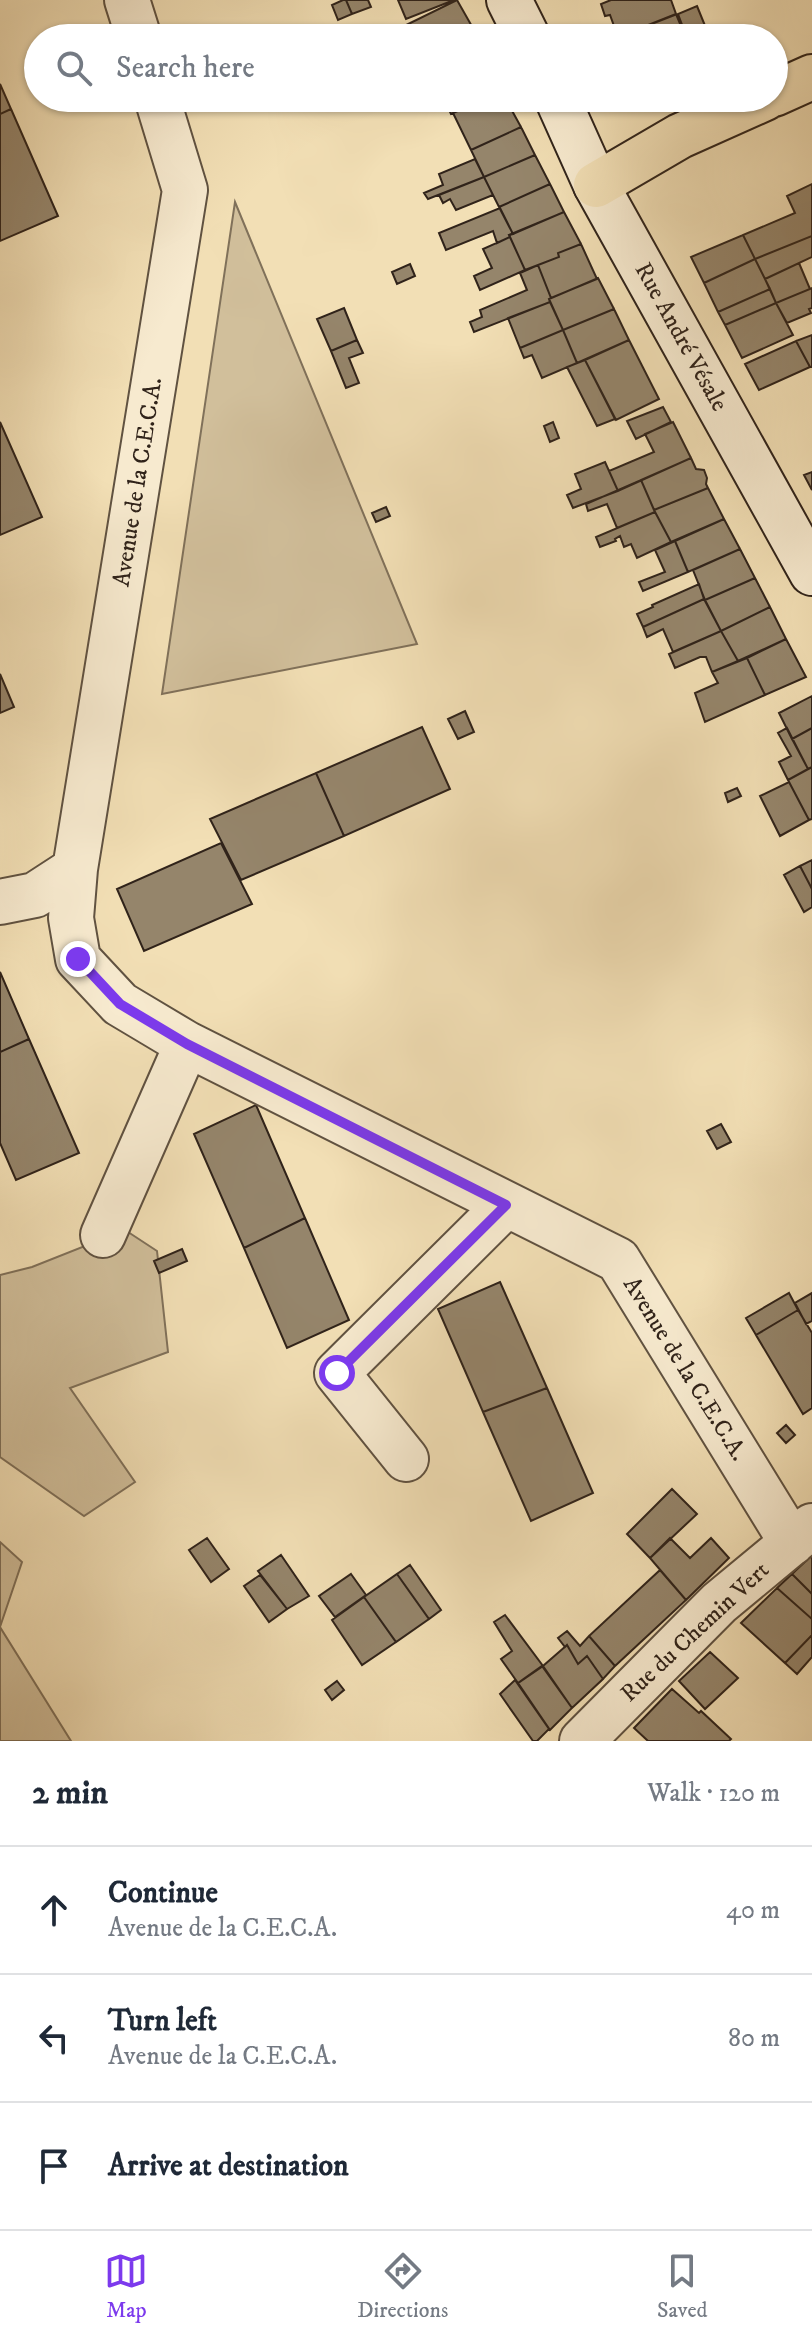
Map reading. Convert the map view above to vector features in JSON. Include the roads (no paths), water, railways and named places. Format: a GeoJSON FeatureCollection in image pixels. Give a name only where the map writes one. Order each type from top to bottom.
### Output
{"type":"FeatureCollection","features":[{"type":"Feature","properties":{"kind":"highway"},"geometry":{"type":"LineString","coordinates":[[788,88],[812,77]]}},
{"type":"Feature","properties":{"kind":"highway"},"geometry":{"type":"LineString","coordinates":[[596,185],[680,136],[734,112]]}},
{"type":"Feature","properties":{"kind":"street"},"geometry":{"type":"LineString","coordinates":[[127,0],[135,24]]}},
{"type":"Feature","properties":{"kind":"street"},"geometry":{"type":"LineString","coordinates":[[509,0],[521,24]]}},
{"type":"Feature","properties":{"kind":"street","name":"Avenue de la C.E.C.A."},"geometry":{"type":"LineString","coordinates":[[161,112],[185,190],[75,869],[71,918],[78,959],[120,1004],[187,1044],[618,1260],[802,1535]]}},
{"type":"Feature","properties":{"kind":"street","name":"Rue André Vésale"},"geometry":{"type":"LineString","coordinates":[[563,112],[596,185],[812,573]]}},
{"type":"Feature","properties":{"kind":"street"},"geometry":{"type":"LineString","coordinates":[[0,902],[35,895],[75,869]]}},
{"type":"Feature","properties":{"kind":"street"},"geometry":{"type":"LineString","coordinates":[[103,1235],[187,1044]]}},
{"type":"Feature","properties":{"kind":"street"},"geometry":{"type":"LineString","coordinates":[[406,1459],[337,1373],[506,1205]]}},
{"type":"Feature","properties":{"kind":"street","name":"Rue du Chemin Vert"},"geometry":{"type":"LineString","coordinates":[[582,1741],[719,1603],[802,1535]]}}]}
